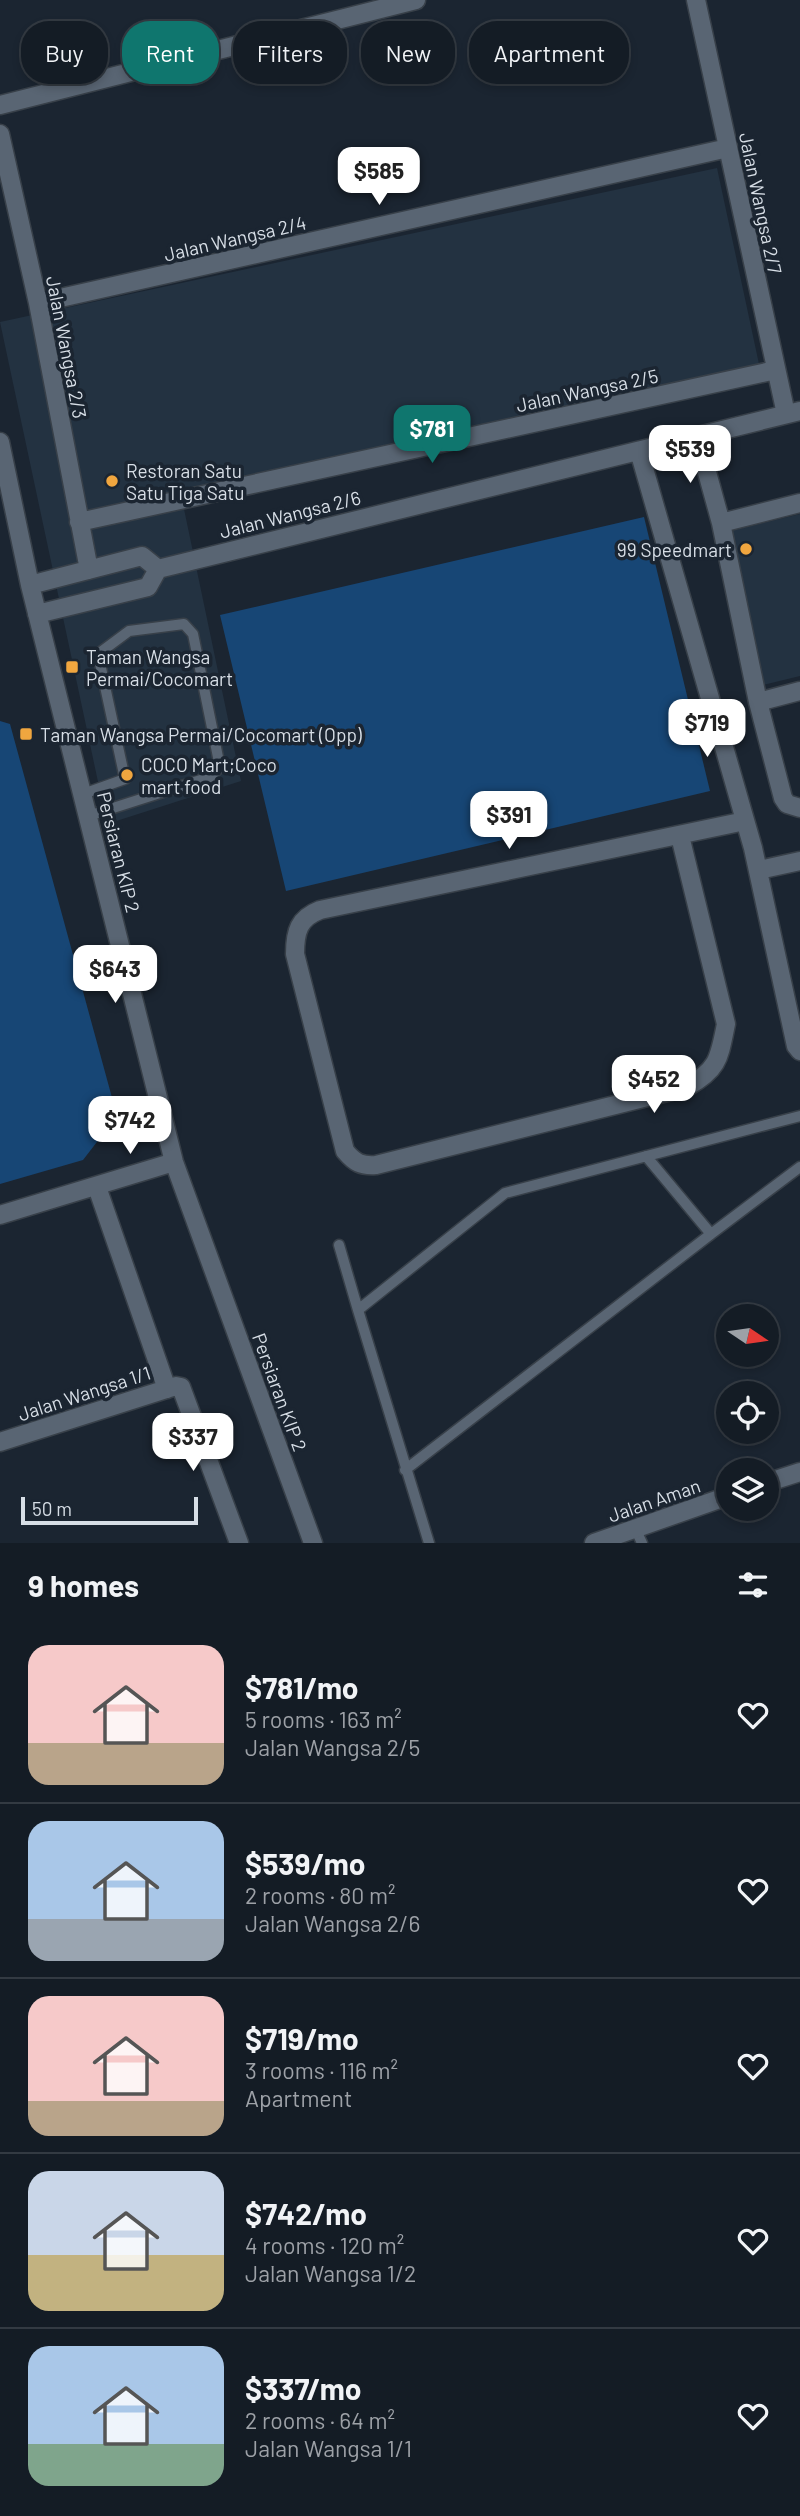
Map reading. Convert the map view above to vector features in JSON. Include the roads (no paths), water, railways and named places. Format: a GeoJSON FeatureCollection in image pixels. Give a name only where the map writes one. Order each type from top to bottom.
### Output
{"type":"FeatureCollection","features":[{"type":"Feature","properties":{"kind":"street"},"geometry":{"type":"LineString","coordinates":[[0,105],[416,0]]}},
{"type":"Feature","properties":{"kind":"street","name":"Jalan Wangsa 2/7"},"geometry":{"type":"LineString","coordinates":[[696,0],[776,370],[793,412]]}},
{"type":"Feature","properties":{"kind":"street","name":"Jalan Wangsa 2/3"},"geometry":{"type":"LineString","coordinates":[[0,134],[38,303],[89,570]]}},
{"type":"Feature","properties":{"kind":"street","name":"Jalan Wangsa 2/4"},"geometry":{"type":"LineString","coordinates":[[38,303],[728,148]]}},
{"type":"Feature","properties":{"kind":"street","name":"Jalan Wangsa 2/5"},"geometry":{"type":"LineString","coordinates":[[79,522],[776,370]]}},
{"type":"Feature","properties":{"kind":"street","name":"Jalan Wangsa 2/6"},"geometry":{"type":"LineString","coordinates":[[37,614],[148,587],[158,569],[793,412]]}},
{"type":"Feature","properties":{"kind":"street"},"geometry":{"type":"LineString","coordinates":[[697,436],[721,523],[758,702],[783,798],[787,804],[800,808]]}},
{"type":"Feature","properties":{"kind":"street","name":"Persiaran KIP 2"},"geometry":{"type":"LineString","coordinates":[[0,442],[37,614],[174,1162],[313,1543]]}},
{"type":"Feature","properties":{"kind":"street"},"geometry":{"type":"LineString","coordinates":[[639,451],[759,870],[796,1046],[800,1051]]}},
{"type":"Feature","properties":{"kind":"street"},"geometry":{"type":"LineString","coordinates":[[721,523],[800,503]]}},
{"type":"Feature","properties":{"kind":"street"},"geometry":{"type":"LineString","coordinates":[[30,585],[142,556],[158,569]]}},
{"type":"Feature","properties":{"kind":"street"},"geometry":{"type":"LineString","coordinates":[[758,702],[800,691]]}},
{"type":"Feature","properties":{"kind":"street"},"geometry":{"type":"LineString","coordinates":[[680,836],[726,1024],[719,1054],[707,1075],[687,1087],[376,1165],[363,1166],[354,1161],[345,1151],[295,954],[295,939],[307,915],[320,910],[745,821]]}},
{"type":"Feature","properties":{"kind":"street"},"geometry":{"type":"LineString","coordinates":[[759,870],[800,861]]}},
{"type":"Feature","properties":{"kind":"street"},"geometry":{"type":"LineString","coordinates":[[0,1215],[174,1162]]}},
{"type":"Feature","properties":{"kind":"street"},"geometry":{"type":"LineString","coordinates":[[97,1187],[174,1388],[239,1543]]}},
{"type":"Feature","properties":{"kind":"street","name":"Jalan Wangsa 1/1"},"geometry":{"type":"LineString","coordinates":[[0,1442],[174,1388]]}},
{"type":"Feature","properties":{"kind":"street"},"geometry":{"type":"LineString","coordinates":[[779,1479],[800,1472]]}},
{"type":"Feature","properties":{"kind":"street","name":"Jalan Aman"},"geometry":{"type":"LineString","coordinates":[[594,1543],[639,1535],[716,1501]]}},
{"type":"Feature","properties":{"kind":"lane"},"geometry":{"type":"LineString","coordinates":[[83,794],[125,779],[98,654],[129,631],[184,624],[193,634],[219,767],[211,777],[88,816]]}},
{"type":"Feature","properties":{"kind":"lane"},"geometry":{"type":"LineString","coordinates":[[358,1310],[505,1193],[800,1116]]}},
{"type":"Feature","properties":{"kind":"lane"},"geometry":{"type":"LineString","coordinates":[[646,1156],[711,1234]]}},
{"type":"Feature","properties":{"kind":"lane"},"geometry":{"type":"LineString","coordinates":[[405,1470],[800,1167]]}},
{"type":"Feature","properties":{"kind":"lane"},"geometry":{"type":"LineString","coordinates":[[339,1245],[429,1543]]}},
{"type":"Feature","properties":{"kind":"place","name":"Restoran Satu Satu Tiga Satu"},"geometry":{"type":"Point","coordinates":[112,481]}},
{"type":"Feature","properties":{"kind":"place","name":"99 Speedmart"},"geometry":{"type":"Point","coordinates":[746,549]}},
{"type":"Feature","properties":{"kind":"place","name":"Taman Wangsa Permai/Cocomart"},"geometry":{"type":"Point","coordinates":[72,667]}},
{"type":"Feature","properties":{"kind":"place","name":"Taman Wangsa Permai/Cocomart (Opp)"},"geometry":{"type":"Point","coordinates":[26,734]}},
{"type":"Feature","properties":{"kind":"place","name":"COCO Mart;Coco mart food"},"geometry":{"type":"Point","coordinates":[127,775]}}]}
